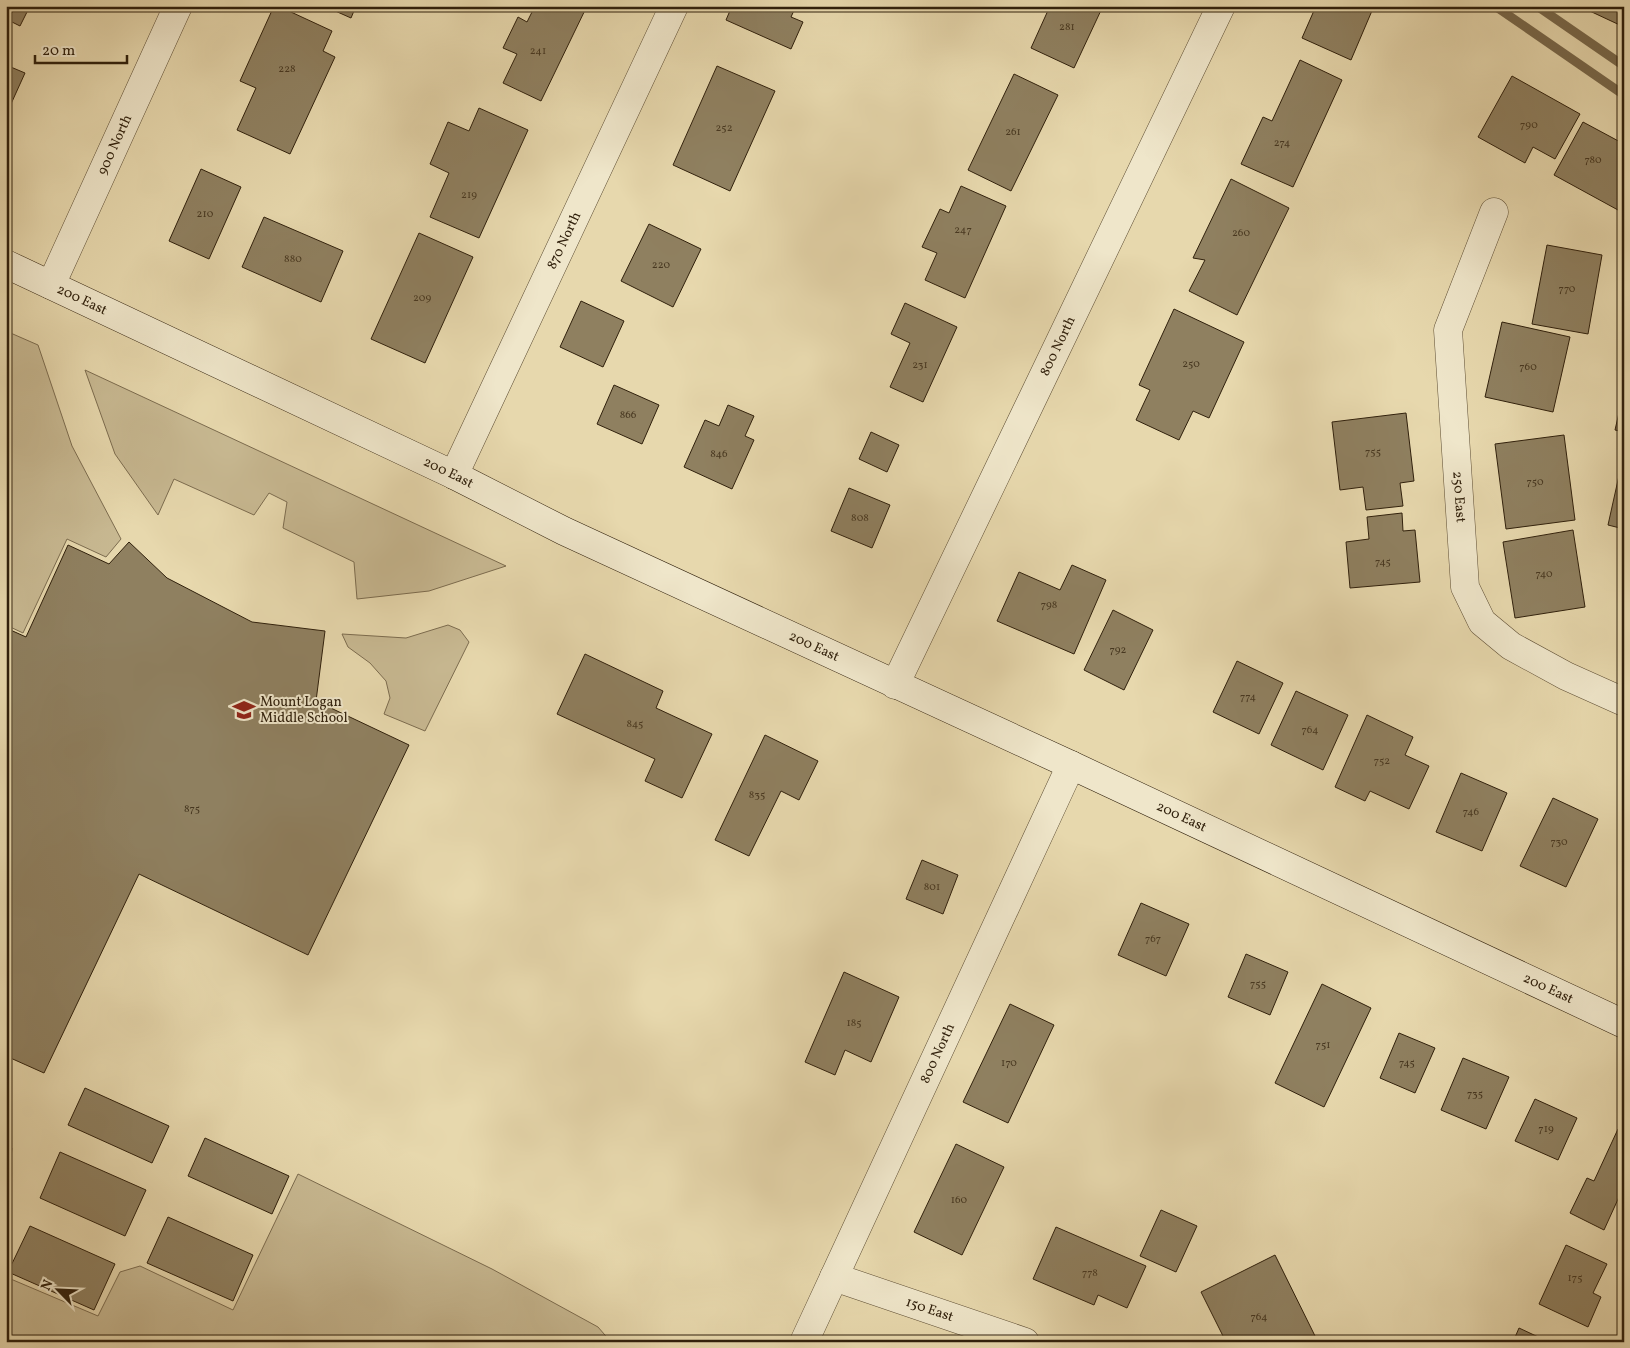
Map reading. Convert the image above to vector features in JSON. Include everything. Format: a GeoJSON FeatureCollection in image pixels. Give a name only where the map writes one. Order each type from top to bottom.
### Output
{"type":"FeatureCollection","features":[{"type":"Feature","properties":{"kind":"street","name":"900 North"},"geometry":{"type":"LineString","coordinates":[[51,285],[178,6]]}},
{"type":"Feature","properties":{"kind":"street","name":"870 North"},"geometry":{"type":"LineString","coordinates":[[454,475],[674,6]]}},
{"type":"Feature","properties":{"kind":"street","name":"800 North"},"geometry":{"type":"LineString","coordinates":[[895,685],[1221,6]]}},
{"type":"Feature","properties":{"kind":"street","name":"250 East"},"geometry":{"type":"LineString","coordinates":[[1494,212],[1448,330],[1465,587],[1482,622],[1511,646],[1566,676],[1624,702]]}},
{"type":"Feature","properties":{"kind":"street","name":"200 East"},"geometry":{"type":"LineString","coordinates":[[6,264],[454,475],[564,531],[1071,765],[1624,1024]]}},
{"type":"Feature","properties":{"kind":"street","name":"800 North"},"geometry":{"type":"LineString","coordinates":[[804,1342],[1071,765]]}},
{"type":"Feature","properties":{"kind":"street","name":"150 East"},"geometry":{"type":"LineString","coordinates":[[834,1277],[1025,1342]]}},
{"type":"Feature","properties":{"kind":"shaded area"},"geometry":{"type":"Polygon","coordinates":[[[6,331],[38,345],[72,446],[121,539],[106,557],[67,539],[23,633],[6,625],[6,331]]]}},
{"type":"Feature","properties":{"kind":"shaded area"},"geometry":{"type":"Polygon","coordinates":[[[85,370],[506,566],[429,591],[357,599],[354,562],[283,528],[287,502],[269,493],[254,515],[174,479],[158,515],[115,454],[85,370]]]}},
{"type":"Feature","properties":{"kind":"shaded area"},"geometry":{"type":"Polygon","coordinates":[[[448,625],[460,630],[469,642],[425,731],[384,714],[390,698],[386,681],[370,663],[348,647],[342,634],[406,638],[448,625]]]}},
{"type":"Feature","properties":{"kind":"shaded area"},"geometry":{"type":"Polygon","coordinates":[[[6,1145],[12,1148],[6,1211],[6,1145]]]}},
{"type":"Feature","properties":{"kind":"shaded area"},"geometry":{"type":"Polygon","coordinates":[[[298,1174],[492,1269],[598,1327],[611,1342],[6,1342],[6,1277],[98,1316],[120,1272],[140,1266],[233,1310],[298,1174]]]}},
{"type":"Feature","properties":{"kind":"building"},"geometry":{"type":"Polygon","coordinates":[[[6,6],[30,6],[20,26],[6,19],[6,6]]]}},
{"type":"Feature","properties":{"kind":"building"},"geometry":{"type":"Polygon","coordinates":[[[274,6],[278,6],[332,31],[323,51],[335,57],[290,154],[237,130],[256,88],[240,81],[274,6]]]}},
{"type":"Feature","properties":{"kind":"building"},"geometry":{"type":"Polygon","coordinates":[[[324,6],[356,6],[351,18],[324,6]]]}},
{"type":"Feature","properties":{"kind":"building"},"geometry":{"type":"Polygon","coordinates":[[[535,6],[587,6],[541,101],[503,83],[517,54],[503,48],[518,17],[527,22],[535,6]]]}},
{"type":"Feature","properties":{"kind":"building"},"geometry":{"type":"Polygon","coordinates":[[[732,6],[796,6],[791,17],[803,22],[791,49],[726,20],[732,6]]]}},
{"type":"Feature","properties":{"kind":"building"},"geometry":{"type":"Polygon","coordinates":[[[1050,6],[1103,6],[1074,68],[1031,48],[1050,6]]]}},
{"type":"Feature","properties":{"kind":"building"},"geometry":{"type":"Polygon","coordinates":[[[1316,6],[1374,6],[1351,60],[1302,38],[1316,6]]]}},
{"type":"Feature","properties":{"kind":"building"},"geometry":{"type":"Polygon","coordinates":[[[1579,6],[1624,6],[1624,27],[1579,6]]]}},
{"type":"Feature","properties":{"kind":"building"},"geometry":{"type":"Polygon","coordinates":[[[1300,60],[1342,80],[1293,187],[1241,164],[1263,117],[1272,121],[1300,60]]]}},
{"type":"Feature","properties":{"kind":"building"},"geometry":{"type":"Polygon","coordinates":[[[6,65],[25,73],[6,115],[6,65]]]}},
{"type":"Feature","properties":{"kind":"building"},"geometry":{"type":"Polygon","coordinates":[[[717,66],[775,91],[730,191],[673,165],[717,66]]]}},
{"type":"Feature","properties":{"kind":"building"},"geometry":{"type":"Polygon","coordinates":[[[1014,74],[1058,95],[1011,191],[968,170],[1014,74]]]}},
{"type":"Feature","properties":{"kind":"building"},"geometry":{"type":"Polygon","coordinates":[[[1512,76],[1580,114],[1555,159],[1533,147],[1525,163],[1478,137],[1512,76]]]}},
{"type":"Feature","properties":{"kind":"building"},"geometry":{"type":"Polygon","coordinates":[[[479,108],[528,130],[479,238],[430,217],[449,173],[430,164],[448,122],[469,131],[479,108]]]}},
{"type":"Feature","properties":{"kind":"building"},"geometry":{"type":"Polygon","coordinates":[[[1583,122],[1624,144],[1624,201],[1618,210],[1554,175],[1583,122]]]}},
{"type":"Feature","properties":{"kind":"building"},"geometry":{"type":"Polygon","coordinates":[[[201,169],[241,187],[209,259],[169,241],[201,169]]]}},
{"type":"Feature","properties":{"kind":"building"},"geometry":{"type":"Polygon","coordinates":[[[1231,179],[1289,208],[1237,315],[1189,291],[1205,260],[1193,258],[1231,179]]]}},
{"type":"Feature","properties":{"kind":"building"},"geometry":{"type":"Polygon","coordinates":[[[961,186],[1006,206],[965,298],[925,280],[937,253],[922,247],[940,209],[949,213],[961,186]]]}},
{"type":"Feature","properties":{"kind":"building"},"geometry":{"type":"Polygon","coordinates":[[[264,217],[343,251],[321,302],[242,267],[264,217]]]}},
{"type":"Feature","properties":{"kind":"building"},"geometry":{"type":"Polygon","coordinates":[[[649,224],[701,249],[673,307],[621,281],[649,224]]]}},
{"type":"Feature","properties":{"kind":"building"},"geometry":{"type":"Polygon","coordinates":[[[419,233],[473,257],[425,363],[371,339],[419,233]]]}},
{"type":"Feature","properties":{"kind":"building"},"geometry":{"type":"Polygon","coordinates":[[[1547,245],[1602,255],[1588,334],[1532,324],[1547,245]]]}},
{"type":"Feature","properties":{"kind":"building"},"geometry":{"type":"Polygon","coordinates":[[[581,301],[624,321],[603,367],[560,347],[581,301]]]}},
{"type":"Feature","properties":{"kind":"building"},"geometry":{"type":"Polygon","coordinates":[[[905,303],[957,327],[923,402],[890,387],[910,343],[891,334],[905,303]]]}},
{"type":"Feature","properties":{"kind":"building"},"geometry":{"type":"Polygon","coordinates":[[[1174,309],[1244,342],[1209,418],[1193,411],[1179,440],[1136,420],[1150,390],[1139,385],[1174,309]]]}},
{"type":"Feature","properties":{"kind":"building"},"geometry":{"type":"Polygon","coordinates":[[[1502,322],[1570,337],[1553,412],[1485,397],[1502,322]]]}},
{"type":"Feature","properties":{"kind":"building"},"geometry":{"type":"Polygon","coordinates":[[[614,385],[659,405],[642,444],[597,424],[614,385]]]}},
{"type":"Feature","properties":{"kind":"building"},"geometry":{"type":"Polygon","coordinates":[[[1624,391],[1624,432],[1615,430],[1624,391]]]}},
{"type":"Feature","properties":{"kind":"building"},"geometry":{"type":"Polygon","coordinates":[[[728,405],[754,416],[745,436],[754,440],[732,489],[684,467],[705,420],[719,426],[728,405]]]}},
{"type":"Feature","properties":{"kind":"building"},"geometry":{"type":"Polygon","coordinates":[[[1406,413],[1414,481],[1400,483],[1403,506],[1366,510],[1363,487],[1340,490],[1332,422],[1406,413]]]}},
{"type":"Feature","properties":{"kind":"building"},"geometry":{"type":"Polygon","coordinates":[[[871,432],[899,445],[887,472],[859,459],[871,432]]]}},
{"type":"Feature","properties":{"kind":"building"},"geometry":{"type":"Polygon","coordinates":[[[1564,435],[1575,520],[1506,529],[1495,444],[1564,435]]]}},
{"type":"Feature","properties":{"kind":"building"},"geometry":{"type":"Polygon","coordinates":[[[1620,471],[1624,472],[1624,529],[1608,525],[1620,471]]]}},
{"type":"Feature","properties":{"kind":"building"},"geometry":{"type":"Polygon","coordinates":[[[849,488],[890,505],[872,548],[831,531],[849,488]]]}},
{"type":"Feature","properties":{"kind":"building"},"geometry":{"type":"Polygon","coordinates":[[[1402,513],[1403,531],[1415,530],[1420,582],[1350,588],[1346,542],[1369,539],[1367,517],[1402,513]]]}},
{"type":"Feature","properties":{"kind":"building"},"geometry":{"type":"Polygon","coordinates":[[[1573,530],[1585,607],[1515,618],[1503,542],[1573,530]]]}},
{"type":"Feature","properties":{"kind":"building","name":"Mount Logan Middle School"},"geometry":{"type":"Polygon","coordinates":[[[129,542],[167,578],[252,622],[325,631],[316,701],[409,745],[308,955],[139,874],[44,1073],[6,1056],[6,628],[26,637],[68,545],[109,564],[129,542]]]}},
{"type":"Feature","properties":{"kind":"building"},"geometry":{"type":"Polygon","coordinates":[[[1072,565],[1106,580],[1074,654],[997,621],[1019,572],[1060,590],[1072,565]]]}},
{"type":"Feature","properties":{"kind":"building"},"geometry":{"type":"Polygon","coordinates":[[[1113,610],[1153,630],[1124,690],[1084,670],[1113,610]]]}},
{"type":"Feature","properties":{"kind":"building"},"geometry":{"type":"Polygon","coordinates":[[[585,654],[663,691],[656,708],[712,734],[682,798],[645,781],[655,759],[557,714],[585,654]]]}},
{"type":"Feature","properties":{"kind":"building"},"geometry":{"type":"Polygon","coordinates":[[[1237,661],[1283,683],[1259,734],[1213,712],[1237,661]]]}},
{"type":"Feature","properties":{"kind":"building"},"geometry":{"type":"Polygon","coordinates":[[[1296,691],[1348,715],[1323,770],[1271,745],[1296,691]]]}},
{"type":"Feature","properties":{"kind":"building"},"geometry":{"type":"Polygon","coordinates":[[[1367,715],[1413,737],[1405,755],[1429,766],[1409,809],[1370,791],[1365,801],[1335,787],[1367,715]]]}},
{"type":"Feature","properties":{"kind":"building"},"geometry":{"type":"Polygon","coordinates":[[[765,735],[818,761],[799,800],[781,791],[749,856],[715,840],[765,735]]]}},
{"type":"Feature","properties":{"kind":"building"},"geometry":{"type":"Polygon","coordinates":[[[1461,773],[1507,793],[1482,851],[1436,832],[1461,773]]]}},
{"type":"Feature","properties":{"kind":"building"},"geometry":{"type":"Polygon","coordinates":[[[1553,798],[1598,819],[1566,887],[1520,866],[1553,798]]]}},
{"type":"Feature","properties":{"kind":"building"},"geometry":{"type":"Polygon","coordinates":[[[922,860],[958,875],[943,914],[906,899],[922,860]]]}},
{"type":"Feature","properties":{"kind":"building"},"geometry":{"type":"Polygon","coordinates":[[[1141,903],[1189,924],[1166,976],[1118,955],[1141,903]]]}},
{"type":"Feature","properties":{"kind":"building"},"geometry":{"type":"Polygon","coordinates":[[[1246,954],[1288,972],[1270,1015],[1228,997],[1246,954]]]}},
{"type":"Feature","properties":{"kind":"building"},"geometry":{"type":"Polygon","coordinates":[[[844,972],[899,997],[871,1062],[845,1050],[835,1075],[805,1062],[844,972]]]}},
{"type":"Feature","properties":{"kind":"building"},"geometry":{"type":"Polygon","coordinates":[[[1322,984],[1371,1008],[1324,1107],[1275,1083],[1322,984]]]}},
{"type":"Feature","properties":{"kind":"building"},"geometry":{"type":"Polygon","coordinates":[[[1010,1004],[1054,1025],[1008,1123],[963,1102],[1010,1004]]]}},
{"type":"Feature","properties":{"kind":"building"},"geometry":{"type":"Polygon","coordinates":[[[1399,1033],[1435,1048],[1415,1093],[1380,1078],[1399,1033]]]}},
{"type":"Feature","properties":{"kind":"building"},"geometry":{"type":"Polygon","coordinates":[[[1463,1058],[1509,1077],[1486,1129],[1441,1110],[1463,1058]]]}},
{"type":"Feature","properties":{"kind":"building"},"geometry":{"type":"Polygon","coordinates":[[[85,1088],[169,1126],[152,1163],[68,1125],[85,1088]]]}},
{"type":"Feature","properties":{"kind":"building"},"geometry":{"type":"Polygon","coordinates":[[[1535,1099],[1577,1118],[1558,1160],[1515,1141],[1535,1099]]]}},
{"type":"Feature","properties":{"kind":"building"},"geometry":{"type":"Polygon","coordinates":[[[1618,1129],[1624,1131],[1624,1199],[1619,1197],[1604,1230],[1570,1213],[1587,1178],[1594,1181],[1618,1129]]]}},
{"type":"Feature","properties":{"kind":"building"},"geometry":{"type":"Polygon","coordinates":[[[205,1138],[289,1176],[272,1214],[188,1176],[205,1138]]]}},
{"type":"Feature","properties":{"kind":"building"},"geometry":{"type":"Polygon","coordinates":[[[956,1144],[1004,1167],[962,1255],[914,1232],[956,1144]]]}},
{"type":"Feature","properties":{"kind":"building"},"geometry":{"type":"Polygon","coordinates":[[[60,1152],[146,1190],[125,1236],[40,1198],[60,1152]]]}},
{"type":"Feature","properties":{"kind":"building"},"geometry":{"type":"Polygon","coordinates":[[[1161,1210],[1197,1226],[1176,1272],[1140,1256],[1161,1210]]]}},
{"type":"Feature","properties":{"kind":"building"},"geometry":{"type":"Polygon","coordinates":[[[168,1217],[253,1255],[233,1301],[147,1263],[168,1217]]]}},
{"type":"Feature","properties":{"kind":"building"},"geometry":{"type":"Polygon","coordinates":[[[30,1226],[115,1264],[94,1310],[8,1272],[30,1226]]]}},
{"type":"Feature","properties":{"kind":"building"},"geometry":{"type":"Polygon","coordinates":[[[1056,1227],[1146,1266],[1127,1308],[1098,1295],[1094,1305],[1033,1279],[1056,1227]]]}},
{"type":"Feature","properties":{"kind":"building"},"geometry":{"type":"Polygon","coordinates":[[[1566,1245],[1607,1264],[1593,1293],[1601,1297],[1588,1327],[1539,1304],[1566,1245]]]}},
{"type":"Feature","properties":{"kind":"building"},"geometry":{"type":"Polygon","coordinates":[[[1275,1255],[1318,1342],[1226,1342],[1201,1292],[1275,1255]]]}},
{"type":"Feature","properties":{"kind":"building"},"geometry":{"type":"Polygon","coordinates":[[[1519,1328],[1549,1342],[1513,1342],[1519,1328]]]}},
{"type":"Feature","properties":{"kind":"waterway"},"geometry":{"type":"LineString","coordinates":[[1495,6],[1624,95]]}},
{"type":"Feature","properties":{"kind":"waterway"},"geometry":{"type":"LineString","coordinates":[[1537,6],[1624,66]]}},
{"type":"Feature","properties":{"kind":"place","name":"Mount Logan Middle School"},"geometry":{"type":"Point","coordinates":[244,710]}}]}
